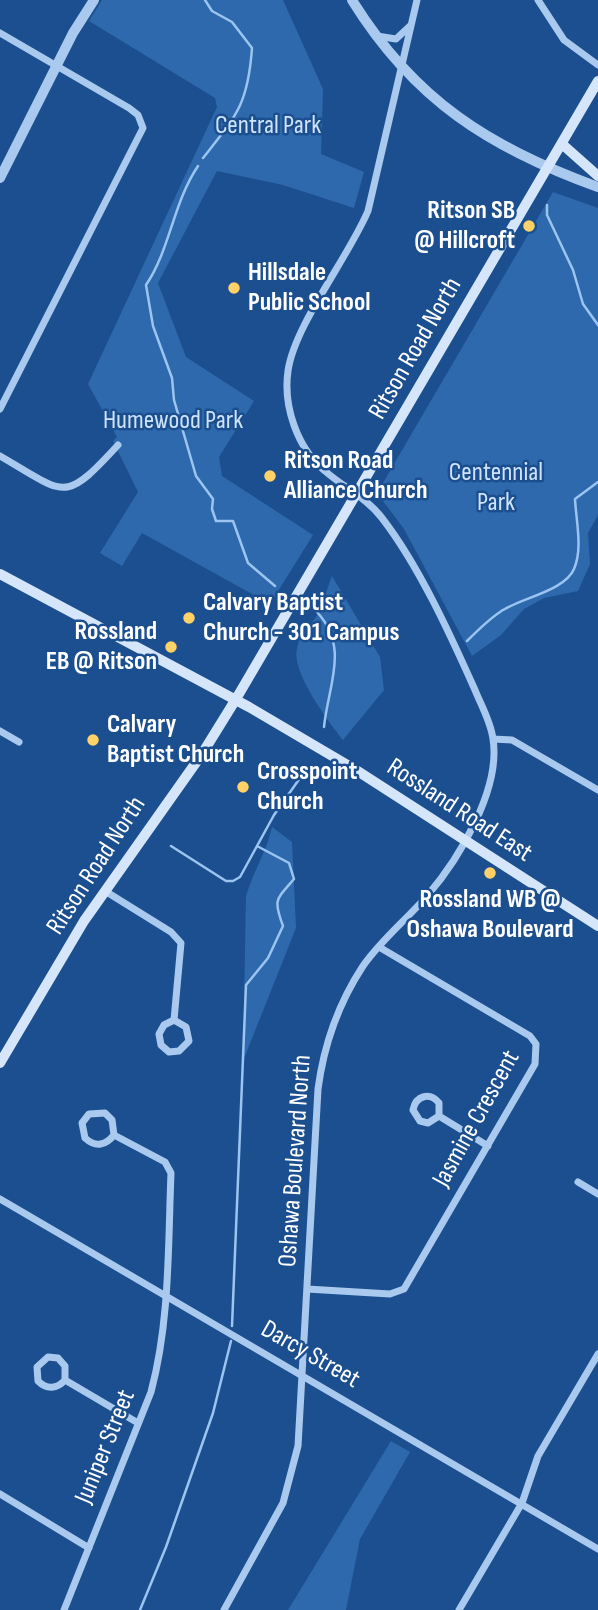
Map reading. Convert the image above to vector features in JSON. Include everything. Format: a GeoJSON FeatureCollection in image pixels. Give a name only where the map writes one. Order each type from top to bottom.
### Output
{"type":"FeatureCollection","features":[{"type":"Feature","properties":{"kind":"main road","name":"Ritson Road North"},"geometry":{"type":"LineString","coordinates":[[0,1063],[105,891],[236,699],[598,81]]}},
{"type":"Feature","properties":{"kind":"main road"},"geometry":{"type":"LineString","coordinates":[[562,144],[598,176]]}},
{"type":"Feature","properties":{"kind":"main road","name":"Rossland Road East"},"geometry":{"type":"LineString","coordinates":[[0,574],[236,699],[356,770],[598,926]]}},
{"type":"Feature","properties":{"kind":"street"},"geometry":{"type":"LineString","coordinates":[[0,177],[4,157],[94,0]]}},
{"type":"Feature","properties":{"kind":"street"},"geometry":{"type":"LineString","coordinates":[[352,0],[375,35],[403,68],[435,99],[470,126],[547,169],[598,187]]}},
{"type":"Feature","properties":{"kind":"street","name":"Oshawa Boulevard North"},"geometry":{"type":"LineString","coordinates":[[224,1610],[262,1544],[288,1488],[299,1438],[322,1056],[331,1026],[350,988],[379,947],[429,894],[464,840],[489,786],[493,739],[466,669],[402,548],[380,514],[323,470],[300,438],[288,401],[287,372],[293,351],[356,240],[368,211],[418,0]]}},
{"type":"Feature","properties":{"kind":"street"},"geometry":{"type":"LineString","coordinates":[[538,0],[564,40],[598,65]]}},
{"type":"Feature","properties":{"kind":"street"},"geometry":{"type":"LineString","coordinates":[[375,35],[384,40],[396,39],[412,25]]}},
{"type":"Feature","properties":{"kind":"street"},"geometry":{"type":"LineString","coordinates":[[0,33],[129,108],[138,116],[143,128],[0,409]]}},
{"type":"Feature","properties":{"kind":"street"},"geometry":{"type":"LineString","coordinates":[[0,456],[56,488],[71,488],[85,481],[118,445]]}},
{"type":"Feature","properties":{"kind":"street"},"geometry":{"type":"LineString","coordinates":[[0,731],[19,743]]}},
{"type":"Feature","properties":{"kind":"street"},"geometry":{"type":"LineString","coordinates":[[493,739],[512,740],[598,790]]}},
{"type":"Feature","properties":{"kind":"street"},"geometry":{"type":"LineString","coordinates":[[105,891],[171,932],[181,943],[174,1020]]}},
{"type":"Feature","properties":{"kind":"street","name":"Jasmine Crescent"},"geometry":{"type":"LineString","coordinates":[[307,1289],[390,1294],[404,1289],[535,1064],[536,1044],[522,1031],[379,947]]}},
{"type":"Feature","properties":{"kind":"street"},"geometry":{"type":"LineString","coordinates":[[174,1020],[186,1027],[189,1041],[179,1051],[169,1052],[161,1045],[159,1034],[163,1025],[174,1020]]}},
{"type":"Feature","properties":{"kind":"street"},"geometry":{"type":"LineString","coordinates":[[105,1113],[113,1120],[114,1135],[105,1143],[94,1144],[85,1138],[82,1123],[89,1114],[105,1113]]}},
{"type":"Feature","properties":{"kind":"street"},"geometry":{"type":"LineString","coordinates":[[439,1116],[488,1146]]}},
{"type":"Feature","properties":{"kind":"street","name":"Juniper Street"},"geometry":{"type":"LineString","coordinates":[[64,1610],[151,1392],[159,1362],[169,1166],[114,1135]]}},
{"type":"Feature","properties":{"kind":"street"},"geometry":{"type":"LineString","coordinates":[[578,1182],[598,1194]]}},
{"type":"Feature","properties":{"kind":"street","name":"Darcy Street"},"geometry":{"type":"LineString","coordinates":[[0,1199],[598,1549]]}},
{"type":"Feature","properties":{"kind":"street"},"geometry":{"type":"LineString","coordinates":[[459,1610],[522,1503],[538,1456],[598,1354]]}},
{"type":"Feature","properties":{"kind":"street"},"geometry":{"type":"LineString","coordinates":[[58,1358],[65,1366],[65,1380],[56,1387],[46,1387],[38,1381],[37,1367],[43,1359],[58,1358]]}},
{"type":"Feature","properties":{"kind":"street"},"geometry":{"type":"LineString","coordinates":[[65,1380],[138,1423]]}},
{"type":"Feature","properties":{"kind":"street"},"geometry":{"type":"LineString","coordinates":[[0,1485],[0,1494],[89,1548]]}},
{"type":"Feature","properties":{"kind":"green space"},"geometry":{"type":"Polygon","coordinates":[[[102,0],[283,0],[323,89],[321,154],[364,172],[354,208],[283,185],[217,171],[158,283],[186,357],[254,401],[219,457],[222,476],[313,535],[270,604],[142,533],[122,566],[100,553],[138,492],[113,441],[117,437],[88,384],[217,107],[215,98],[89,21],[102,0]]]}},
{"type":"Feature","properties":{"kind":"green space","name":"Centennial Park"},"geometry":{"type":"Polygon","coordinates":[[[553,192],[598,208],[598,515],[588,533],[590,564],[578,591],[544,598],[524,609],[501,635],[472,656],[404,529],[377,493],[553,192]]]}},
{"type":"Feature","properties":{"kind":"green space"},"geometry":{"type":"Polygon","coordinates":[[[332,576],[380,657],[384,690],[343,740],[312,696],[297,659],[300,638],[316,617],[332,576]]]}},
{"type":"Feature","properties":{"kind":"green space"},"geometry":{"type":"Polygon","coordinates":[[[272,827],[292,842],[296,928],[243,1061],[246,896],[272,827]]]}},
{"type":"Feature","properties":{"kind":"green space"},"geometry":{"type":"Polygon","coordinates":[[[391,1441],[410,1452],[360,1539],[346,1610],[288,1610],[391,1441]]]}},
{"type":"Feature","properties":{"kind":"waterway"},"geometry":{"type":"LineString","coordinates":[[203,158],[239,108],[247,83],[252,48],[232,22],[212,11],[205,0]]}},
{"type":"Feature","properties":{"kind":"waterway"},"geometry":{"type":"LineString","coordinates":[[198,166],[183,195],[161,257],[146,285],[153,326],[172,378],[174,400],[196,476],[213,499],[212,509],[216,521],[233,521],[248,563],[275,586]]}},
{"type":"Feature","properties":{"kind":"waterway"},"geometry":{"type":"LineString","coordinates":[[547,205],[547,215],[573,270],[583,304],[598,325]]}},
{"type":"Feature","properties":{"kind":"waterway"},"geometry":{"type":"LineString","coordinates":[[467,641],[500,612],[551,589],[569,577],[578,553],[575,499],[598,482]]}},
{"type":"Feature","properties":{"kind":"waterway"},"geometry":{"type":"LineString","coordinates":[[317,612],[333,639],[335,653],[324,727]]}},
{"type":"Feature","properties":{"kind":"waterway"},"geometry":{"type":"LineString","coordinates":[[171,846],[226,881],[240,877],[274,815],[307,768]]}},
{"type":"Feature","properties":{"kind":"waterway"},"geometry":{"type":"LineString","coordinates":[[232,1326],[246,985],[268,958],[283,926],[278,900],[294,879],[289,863],[257,846]]}},
{"type":"Feature","properties":{"kind":"waterway"},"geometry":{"type":"LineString","coordinates":[[140,1610],[166,1547],[213,1413],[231,1341]]}},
{"type":"Feature","properties":{"kind":"place","name":"Ritson SB @ Hillcroft"},"geometry":{"type":"Point","coordinates":[529,226]}},
{"type":"Feature","properties":{"kind":"place","name":"Hillsdale Public School"},"geometry":{"type":"Point","coordinates":[234,288]}},
{"type":"Feature","properties":{"kind":"place","name":"Ritson Road Alliance Church"},"geometry":{"type":"Point","coordinates":[270,476]}},
{"type":"Feature","properties":{"kind":"place","name":"Calvary Baptist Church - 301 Campus"},"geometry":{"type":"Point","coordinates":[189,618]}},
{"type":"Feature","properties":{"kind":"place","name":"Rossland EB @ Ritson"},"geometry":{"type":"Point","coordinates":[171,647]}},
{"type":"Feature","properties":{"kind":"place","name":"Calvary Baptist Church"},"geometry":{"type":"Point","coordinates":[93,740]}},
{"type":"Feature","properties":{"kind":"place","name":"Crosspoint Church"},"geometry":{"type":"Point","coordinates":[243,787]}},
{"type":"Feature","properties":{"kind":"place","name":"Rossland WB @ Oshawa Boulevard"},"geometry":{"type":"Point","coordinates":[490,873]}},
{"type":"Feature","properties":{"kind":"park label","name":"Central Park"},"geometry":{"type":"Point","coordinates":[268,126]}},
{"type":"Feature","properties":{"kind":"park label","name":"Humewood Park"},"geometry":{"type":"Point","coordinates":[173,421]}}]}
